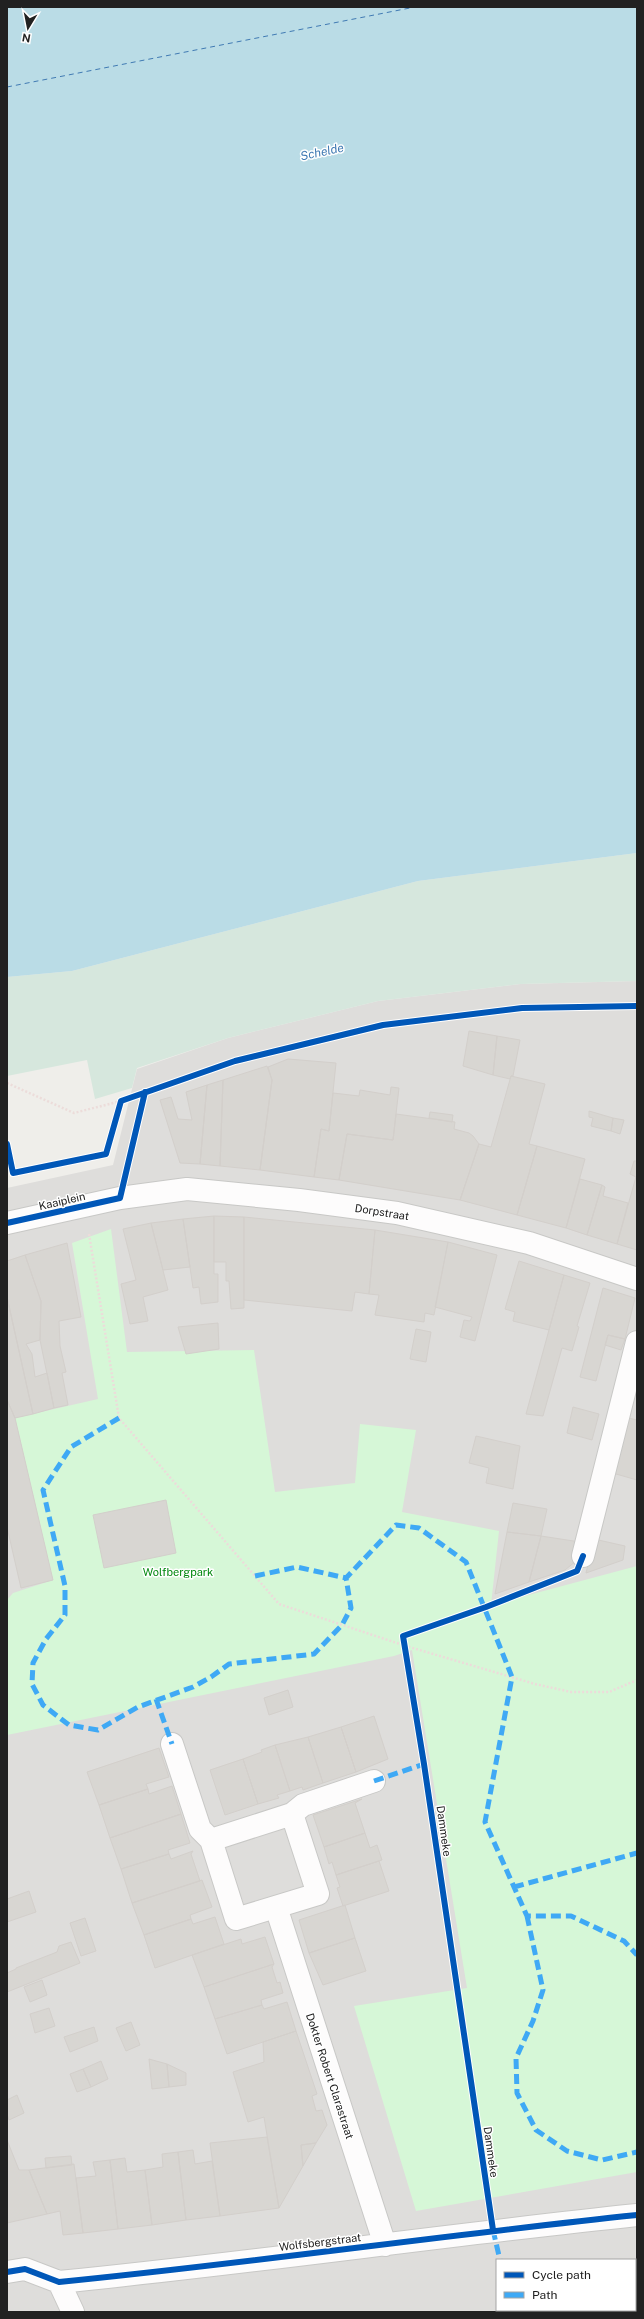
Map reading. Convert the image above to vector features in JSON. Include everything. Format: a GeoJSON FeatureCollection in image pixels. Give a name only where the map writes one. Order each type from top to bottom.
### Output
{"type":"FeatureCollection","features":[{"type":"Feature","properties":{"kind":"street","name":"Dorpstraat"},"geometry":{"type":"LineString","coordinates":[[120,1198],[187,1190],[299,1200],[397,1213],[529,1243],[637,1279]]}},
{"type":"Feature","properties":{"kind":"street","name":"Kaaiplein"},"geometry":{"type":"LineString","coordinates":[[7,1223],[120,1198]]}},
{"type":"Feature","properties":{"kind":"street"},"geometry":{"type":"LineString","coordinates":[[583,1556],[637,1342]]}},
{"type":"Feature","properties":{"kind":"street"},"geometry":{"type":"LineString","coordinates":[[172,1744],[200,1829],[211,1840],[236,1919],[318,1894],[292,1814]]}},
{"type":"Feature","properties":{"kind":"street"},"geometry":{"type":"LineString","coordinates":[[211,1840],[292,1814],[303,1805],[374,1780]]}},
{"type":"Feature","properties":{"kind":"street","name":"Dokter Robert Clarastraat"},"geometry":{"type":"LineString","coordinates":[[276,1907],[385,2245]]}},
{"type":"Feature","properties":{"kind":"street","name":"Wolfsbergstraat"},"geometry":{"type":"LineString","coordinates":[[7,2272],[25,2269],[59,2282],[385,2245],[492,2230],[637,2215]]}},
{"type":"Feature","properties":{"kind":"street"},"geometry":{"type":"LineString","coordinates":[[59,2282],[73,2312]]}},
{"type":"Feature","properties":{"kind":"path"},"geometry":{"type":"LineString","coordinates":[[7,1083],[74,1113],[124,1100]]}},
{"type":"Feature","properties":{"kind":"path"},"geometry":{"type":"LineString","coordinates":[[119,1109],[124,1100]]}},
{"type":"Feature","properties":{"kind":"path"},"geometry":{"type":"LineString","coordinates":[[84,1206],[119,1418],[279,1604],[406,1646],[535,1684],[571,1692],[609,1692],[637,1680]]}},
{"type":"Feature","properties":{"kind":"path"},"geometry":{"type":"LineString","coordinates":[[403,1636],[407,1654]]}},
{"type":"Feature","properties":{"kind":"shaded area"},"geometry":{"type":"Polygon","coordinates":[[[637,981],[637,2312],[7,2312],[7,1188],[113,1165],[137,1069],[228,1038],[378,1001],[520,984],[637,981]]]}},
{"type":"Feature","properties":{"kind":"green space"},"geometry":{"type":"Polygon","coordinates":[[[637,853],[637,981],[520,984],[378,1001],[228,1038],[137,1068],[132,1088],[95,1099],[87,1060],[7,1076],[7,977],[72,971],[418,881],[637,853]]]}},
{"type":"Feature","properties":{"kind":"green space","name":"Wolfbergpark"},"geometry":{"type":"Polygon","coordinates":[[[111,1229],[127,1352],[254,1350],[275,1492],[355,1483],[360,1424],[416,1430],[402,1512],[499,1531],[491,1605],[637,1566],[637,2172],[416,2211],[354,2006],[467,1988],[412,1650],[394,1656],[7,1735],[7,1600],[13,1593],[53,1580],[15,1418],[98,1399],[72,1243],[111,1229]]]}},
{"type":"Feature","properties":{"kind":"water","name":"Schelde"},"geometry":{"type":"Polygon","coordinates":[[[7,7],[637,7],[637,853],[418,881],[72,971],[7,977],[7,7]]]}},
{"type":"Feature","properties":{"kind":"building"},"geometry":{"type":"Polygon","coordinates":[[[469,1031],[497,1036],[493,1075],[463,1066],[469,1031]]]}},
{"type":"Feature","properties":{"kind":"building"},"geometry":{"type":"Polygon","coordinates":[[[497,1036],[520,1040],[513,1076],[511,1076],[510,1079],[493,1075],[497,1036]]]}},
{"type":"Feature","properties":{"kind":"building"},"geometry":{"type":"Polygon","coordinates":[[[288,1059],[336,1063],[329,1131],[321,1129],[314,1177],[260,1170],[272,1080],[268,1067],[288,1059]]]}},
{"type":"Feature","properties":{"kind":"building"},"geometry":{"type":"Polygon","coordinates":[[[267,1066],[272,1080],[260,1170],[220,1166],[223,1080],[267,1066]]]}},
{"type":"Feature","properties":{"kind":"building"},"geometry":{"type":"Polygon","coordinates":[[[511,1076],[545,1084],[529,1144],[537,1146],[517,1215],[460,1200],[479,1144],[491,1147],[511,1076]]]}},
{"type":"Feature","properties":{"kind":"building"},"geometry":{"type":"Polygon","coordinates":[[[223,1080],[220,1166],[200,1164],[207,1085],[223,1080]]]}},
{"type":"Feature","properties":{"kind":"building"},"geometry":{"type":"Polygon","coordinates":[[[207,1085],[200,1164],[180,1163],[160,1100],[171,1097],[178,1119],[192,1120],[186,1092],[207,1085]]]}},
{"type":"Feature","properties":{"kind":"building"},"geometry":{"type":"Polygon","coordinates":[[[391,1087],[399,1088],[393,1140],[347,1134],[339,1180],[314,1177],[321,1129],[329,1131],[333,1093],[359,1096],[360,1090],[390,1095],[391,1087]]]}},
{"type":"Feature","properties":{"kind":"building"},"geometry":{"type":"Polygon","coordinates":[[[589,1111],[613,1118],[611,1131],[591,1126],[593,1118],[589,1117],[589,1111]]]}},
{"type":"Feature","properties":{"kind":"building"},"geometry":{"type":"Polygon","coordinates":[[[430,1112],[453,1115],[452,1122],[429,1118],[430,1112]]]}},
{"type":"Feature","properties":{"kind":"building"},"geometry":{"type":"Polygon","coordinates":[[[396,1114],[455,1122],[454,1129],[469,1133],[479,1144],[460,1200],[339,1180],[347,1134],[393,1140],[396,1114]]]}},
{"type":"Feature","properties":{"kind":"building"},"geometry":{"type":"Polygon","coordinates":[[[613,1118],[624,1120],[620,1134],[611,1131],[613,1118]]]}},
{"type":"Feature","properties":{"kind":"building"},"geometry":{"type":"Polygon","coordinates":[[[537,1146],[585,1159],[566,1228],[517,1215],[537,1146]]]}},
{"type":"Feature","properties":{"kind":"building"},"geometry":{"type":"Polygon","coordinates":[[[634,1161],[637,1161],[637,1250],[617,1244],[636,1177],[630,1174],[634,1161]]]}},
{"type":"Feature","properties":{"kind":"building"},"geometry":{"type":"Polygon","coordinates":[[[580,1179],[602,1185],[587,1235],[566,1228],[580,1179]]]}},
{"type":"Feature","properties":{"kind":"building"},"geometry":{"type":"Polygon","coordinates":[[[602,1185],[605,1187],[603,1196],[628,1203],[617,1244],[587,1235],[602,1185]]]}},
{"type":"Feature","properties":{"kind":"building"},"geometry":{"type":"Polygon","coordinates":[[[214,1216],[244,1217],[244,1308],[231,1309],[229,1281],[226,1281],[226,1262],[214,1262],[214,1216]]]}},
{"type":"Feature","properties":{"kind":"building"},"geometry":{"type":"Polygon","coordinates":[[[214,1216],[214,1274],[218,1274],[218,1302],[201,1304],[199,1287],[193,1288],[183,1219],[214,1216]]]}},
{"type":"Feature","properties":{"kind":"building"},"geometry":{"type":"Polygon","coordinates":[[[244,1217],[375,1230],[369,1294],[355,1292],[352,1311],[244,1300],[244,1217]]]}},
{"type":"Feature","properties":{"kind":"building"},"geometry":{"type":"Polygon","coordinates":[[[183,1219],[190,1267],[163,1270],[151,1223],[183,1219]]]}},
{"type":"Feature","properties":{"kind":"building"},"geometry":{"type":"Polygon","coordinates":[[[151,1223],[168,1290],[143,1297],[148,1321],[130,1324],[121,1284],[136,1280],[123,1229],[151,1223]]]}},
{"type":"Feature","properties":{"kind":"building"},"geometry":{"type":"Polygon","coordinates":[[[375,1230],[448,1242],[434,1315],[425,1313],[424,1322],[375,1315],[379,1295],[369,1294],[375,1230]]]}},
{"type":"Feature","properties":{"kind":"building"},"geometry":{"type":"Polygon","coordinates":[[[448,1242],[497,1255],[475,1341],[460,1337],[464,1320],[470,1321],[472,1317],[435,1307],[448,1242]]]}},
{"type":"Feature","properties":{"kind":"building"},"geometry":{"type":"Polygon","coordinates":[[[67,1243],[81,1317],[59,1321],[60,1346],[66,1372],[62,1373],[68,1405],[54,1408],[40,1340],[41,1301],[25,1255],[67,1243]]]}},
{"type":"Feature","properties":{"kind":"building"},"geometry":{"type":"Polygon","coordinates":[[[25,1255],[41,1301],[40,1340],[26,1344],[32,1354],[35,1377],[47,1373],[54,1408],[33,1414],[7,1297],[7,1261],[25,1255]]]}},
{"type":"Feature","properties":{"kind":"building"},"geometry":{"type":"Polygon","coordinates":[[[519,1261],[564,1275],[549,1330],[513,1321],[515,1312],[505,1309],[519,1261]]]}},
{"type":"Feature","properties":{"kind":"building"},"geometry":{"type":"Polygon","coordinates":[[[564,1275],[590,1283],[577,1326],[579,1327],[572,1351],[562,1348],[543,1416],[526,1414],[564,1275]]]}},
{"type":"Feature","properties":{"kind":"building"},"geometry":{"type":"Polygon","coordinates":[[[603,1288],[635,1298],[625,1339],[608,1335],[596,1381],[580,1377],[603,1288]]]}},
{"type":"Feature","properties":{"kind":"building"},"geometry":{"type":"Polygon","coordinates":[[[7,1297],[33,1414],[15,1418],[7,1400],[7,1297]]]}},
{"type":"Feature","properties":{"kind":"building"},"geometry":{"type":"Polygon","coordinates":[[[218,1323],[219,1349],[186,1354],[178,1327],[218,1323]]]}},
{"type":"Feature","properties":{"kind":"building"},"geometry":{"type":"Polygon","coordinates":[[[416,1329],[431,1332],[426,1362],[410,1359],[416,1329]]]}},
{"type":"Feature","properties":{"kind":"building"},"geometry":{"type":"Polygon","coordinates":[[[608,1335],[625,1339],[621,1350],[605,1345],[608,1335]]]}},
{"type":"Feature","properties":{"kind":"building"},"geometry":{"type":"Polygon","coordinates":[[[7,1400],[15,1418],[53,1580],[21,1588],[7,1527],[7,1400]]]}},
{"type":"Feature","properties":{"kind":"building"},"geometry":{"type":"Polygon","coordinates":[[[573,1407],[599,1414],[592,1440],[567,1433],[573,1407]]]}},
{"type":"Feature","properties":{"kind":"building"},"geometry":{"type":"Polygon","coordinates":[[[624,1417],[637,1420],[637,1480],[609,1472],[624,1417]]]}},
{"type":"Feature","properties":{"kind":"building"},"geometry":{"type":"Polygon","coordinates":[[[476,1436],[520,1446],[513,1489],[486,1483],[489,1468],[469,1463],[476,1436]]]}},
{"type":"Feature","properties":{"kind":"building"},"geometry":{"type":"Polygon","coordinates":[[[166,1500],[176,1553],[104,1568],[93,1515],[166,1500]]]}},
{"type":"Feature","properties":{"kind":"building"},"geometry":{"type":"Polygon","coordinates":[[[513,1503],[547,1509],[541,1536],[507,1532],[513,1503]]]}},
{"type":"Feature","properties":{"kind":"building"},"geometry":{"type":"Polygon","coordinates":[[[507,1532],[541,1536],[529,1582],[495,1594],[507,1532]]]}},
{"type":"Feature","properties":{"kind":"building"},"geometry":{"type":"Polygon","coordinates":[[[541,1536],[580,1542],[576,1561],[565,1570],[529,1582],[541,1536]]]}},
{"type":"Feature","properties":{"kind":"building"},"geometry":{"type":"Polygon","coordinates":[[[594,1539],[625,1546],[623,1560],[586,1573],[594,1539]]]}},
{"type":"Feature","properties":{"kind":"building"},"geometry":{"type":"Polygon","coordinates":[[[288,1690],[293,1707],[269,1715],[264,1698],[288,1690]]]}},
{"type":"Feature","properties":{"kind":"building"},"geometry":{"type":"Polygon","coordinates":[[[374,1716],[388,1759],[356,1772],[341,1727],[374,1716]]]}},
{"type":"Feature","properties":{"kind":"building"},"geometry":{"type":"Polygon","coordinates":[[[341,1727],[356,1772],[323,1783],[308,1737],[341,1727]]]}},
{"type":"Feature","properties":{"kind":"building"},"geometry":{"type":"Polygon","coordinates":[[[308,1737],[323,1783],[303,1790],[302,1787],[290,1791],[275,1745],[308,1737]]]}},
{"type":"Feature","properties":{"kind":"building"},"geometry":{"type":"Polygon","coordinates":[[[275,1745],[290,1791],[277,1795],[279,1798],[258,1804],[243,1759],[262,1752],[261,1750],[275,1745]]]}},
{"type":"Feature","properties":{"kind":"building"},"geometry":{"type":"Polygon","coordinates":[[[159,1748],[169,1777],[146,1784],[148,1789],[99,1805],[87,1772],[159,1748]]]}},
{"type":"Feature","properties":{"kind":"building"},"geometry":{"type":"Polygon","coordinates":[[[243,1759],[258,1804],[225,1815],[210,1770],[243,1759]]]}},
{"type":"Feature","properties":{"kind":"building"},"geometry":{"type":"Polygon","coordinates":[[[172,1786],[181,1814],[110,1838],[99,1805],[148,1789],[149,1794],[172,1786]]]}},
{"type":"Feature","properties":{"kind":"building"},"geometry":{"type":"Polygon","coordinates":[[[362,1799],[355,1803],[365,1833],[324,1847],[313,1815],[362,1799]]]}},
{"type":"Feature","properties":{"kind":"building"},"geometry":{"type":"Polygon","coordinates":[[[181,1814],[190,1843],[168,1850],[169,1854],[121,1869],[110,1838],[181,1814]]]}},
{"type":"Feature","properties":{"kind":"building"},"geometry":{"type":"Polygon","coordinates":[[[365,1833],[370,1848],[377,1845],[382,1860],[336,1875],[332,1862],[329,1864],[324,1847],[365,1833]]]}},
{"type":"Feature","properties":{"kind":"building"},"geometry":{"type":"Polygon","coordinates":[[[193,1851],[191,1854],[200,1881],[132,1903],[121,1869],[169,1854],[171,1859],[193,1851]]]}},
{"type":"Feature","properties":{"kind":"building"},"geometry":{"type":"Polygon","coordinates":[[[379,1861],[389,1891],[343,1906],[337,1888],[340,1887],[336,1875],[379,1861]]]}},
{"type":"Feature","properties":{"kind":"building"},"geometry":{"type":"Polygon","coordinates":[[[202,1880],[212,1907],[190,1915],[191,1919],[144,1935],[132,1903],[202,1880]]]}},
{"type":"Feature","properties":{"kind":"building"},"geometry":{"type":"Polygon","coordinates":[[[29,1891],[36,1912],[7,1922],[7,1899],[29,1891]]]}},
{"type":"Feature","properties":{"kind":"building"},"geometry":{"type":"Polygon","coordinates":[[[345,1905],[355,1938],[309,1953],[299,1920],[345,1905]]]}},
{"type":"Feature","properties":{"kind":"building"},"geometry":{"type":"Polygon","coordinates":[[[215,1917],[224,1944],[155,1968],[144,1935],[191,1919],[193,1924],[215,1917]]]}},
{"type":"Feature","properties":{"kind":"building"},"geometry":{"type":"Polygon","coordinates":[[[85,1918],[96,1951],[81,1956],[70,1923],[85,1918]]]}},
{"type":"Feature","properties":{"kind":"building"},"geometry":{"type":"Polygon","coordinates":[[[265,1937],[274,1964],[204,1987],[192,1955],[241,1939],[242,1944],[265,1937]]]}},
{"type":"Feature","properties":{"kind":"building"},"geometry":{"type":"Polygon","coordinates":[[[355,1938],[366,1971],[323,1985],[309,1953],[355,1938]]]}},
{"type":"Feature","properties":{"kind":"building"},"geometry":{"type":"Polygon","coordinates":[[[71,1942],[80,1963],[7,1992],[7,1973],[57,1952],[59,1946],[71,1942]]]}},
{"type":"Feature","properties":{"kind":"building"},"geometry":{"type":"Polygon","coordinates":[[[274,1964],[272,1967],[277,1983],[280,1982],[283,1993],[261,2000],[262,2005],[215,2019],[204,1987],[274,1964]]]}},
{"type":"Feature","properties":{"kind":"building"},"geometry":{"type":"Polygon","coordinates":[[[42,1980],[47,1995],[30,2002],[24,1987],[42,1980]]]}},
{"type":"Feature","properties":{"kind":"building"},"geometry":{"type":"Polygon","coordinates":[[[287,2002],[296,2031],[227,2054],[215,2019],[262,2005],[264,2009],[287,2002]]]}},
{"type":"Feature","properties":{"kind":"building"},"geometry":{"type":"Polygon","coordinates":[[[49,2008],[55,2026],[35,2033],[30,2014],[49,2008]]]}},
{"type":"Feature","properties":{"kind":"building"},"geometry":{"type":"Polygon","coordinates":[[[131,2022],[140,2045],[126,2051],[116,2028],[131,2022]]]}},
{"type":"Feature","properties":{"kind":"building"},"geometry":{"type":"Polygon","coordinates":[[[94,2027],[98,2041],[70,2052],[64,2037],[94,2027]]]}},
{"type":"Feature","properties":{"kind":"building"},"geometry":{"type":"Polygon","coordinates":[[[296,2031],[317,2094],[312,2096],[316,2111],[322,2110],[327,2125],[316,2143],[301,2145],[303,2166],[279,2208],[264,2117],[248,2122],[233,2072],[264,2062],[263,2042],[296,2031]]]}},
{"type":"Feature","properties":{"kind":"building"},"geometry":{"type":"Polygon","coordinates":[[[149,2059],[167,2064],[169,2087],[152,2089],[149,2059]]]}},
{"type":"Feature","properties":{"kind":"building"},"geometry":{"type":"Polygon","coordinates":[[[101,2061],[108,2079],[91,2087],[83,2069],[101,2061]]]}},
{"type":"Feature","properties":{"kind":"building"},"geometry":{"type":"Polygon","coordinates":[[[167,2064],[186,2073],[186,2085],[169,2087],[167,2064]]]}},
{"type":"Feature","properties":{"kind":"building"},"geometry":{"type":"Polygon","coordinates":[[[83,2069],[91,2087],[77,2092],[70,2074],[83,2069]]]}},
{"type":"Feature","properties":{"kind":"building"},"geometry":{"type":"Polygon","coordinates":[[[17,2095],[24,2113],[9,2120],[7,2114],[7,2100],[17,2095]]]}},
{"type":"Feature","properties":{"kind":"building"},"geometry":{"type":"Polygon","coordinates":[[[267,2137],[279,2208],[220,2216],[210,2143],[267,2137]]]}},
{"type":"Feature","properties":{"kind":"building"},"geometry":{"type":"Polygon","coordinates":[[[7,2140],[19,2170],[29,2170],[47,2214],[7,2223],[7,2140]]]}},
{"type":"Feature","properties":{"kind":"building"},"geometry":{"type":"Polygon","coordinates":[[[316,2143],[303,2166],[301,2145],[316,2143]]]}},
{"type":"Feature","properties":{"kind":"building"},"geometry":{"type":"Polygon","coordinates":[[[193,2150],[195,2164],[212,2161],[220,2216],[186,2220],[178,2152],[193,2150]]]}},
{"type":"Feature","properties":{"kind":"building"},"geometry":{"type":"Polygon","coordinates":[[[178,2152],[186,2220],[152,2225],[145,2170],[163,2167],[162,2154],[178,2152]]]}},
{"type":"Feature","properties":{"kind":"building"},"geometry":{"type":"Polygon","coordinates":[[[71,2156],[72,2165],[46,2168],[45,2158],[71,2156]]]}},
{"type":"Feature","properties":{"kind":"building"},"geometry":{"type":"Polygon","coordinates":[[[125,2158],[127,2172],[145,2170],[152,2225],[118,2229],[110,2160],[125,2158]]]}},
{"type":"Feature","properties":{"kind":"building"},"geometry":{"type":"Polygon","coordinates":[[[110,2160],[118,2229],[83,2233],[76,2178],[96,2176],[93,2162],[110,2160]]]}},
{"type":"Feature","properties":{"kind":"building"},"geometry":{"type":"Polygon","coordinates":[[[74,2164],[83,2233],[63,2235],[60,2211],[47,2214],[29,2170],[74,2164]]]}},
{"type":"Feature","properties":{"kind":"building"},"geometry":{"type":"Polygon","coordinates":[[[637,2303],[637,2312],[568,2312],[636,2311],[637,2303]]]}},
{"type":"Feature","properties":{"kind":"ferry route"},"geometry":{"type":"LineString","coordinates":[[7,87],[415,7]]}},
{"type":"Feature","properties":{"kind":"marked path"},"geometry":{"type":"LineString","coordinates":[[119,1418],[71,1447],[43,1490],[65,1586],[65,1615],[46,1639],[33,1663],[32,1684],[43,1705],[69,1725],[98,1730],[138,1707],[193,1687],[211,1677],[229,1664],[314,1654],[342,1625],[351,1608],[346,1578],[396,1525],[419,1528],[466,1562],[512,1677],[485,1822],[527,1916],[571,1916],[624,1941],[637,1955]]}},
{"type":"Feature","properties":{"kind":"marked path"},"geometry":{"type":"LineString","coordinates":[[255,1576],[297,1567],[346,1578]]}},
{"type":"Feature","properties":{"kind":"marked path"},"geometry":{"type":"LineString","coordinates":[[156,1699],[172,1744]]}},
{"type":"Feature","properties":{"kind":"marked path"},"geometry":{"type":"LineString","coordinates":[[374,1781],[424,1764]]}},
{"type":"Feature","properties":{"kind":"marked path"},"geometry":{"type":"LineString","coordinates":[[514,1887],[637,1853]]}},
{"type":"Feature","properties":{"kind":"marked path"},"geometry":{"type":"LineString","coordinates":[[527,1916],[543,1990],[533,2021],[516,2058],[517,2093],[536,2130],[567,2151],[602,2160],[637,2152]]}},
{"type":"Feature","properties":{"kind":"marked path"},"geometry":{"type":"LineString","coordinates":[[493,2230],[500,2259]]}},
{"type":"Feature","properties":{"kind":"cycle path"},"geometry":{"type":"LineString","coordinates":[[7,1144],[13,1173],[106,1154],[121,1101],[235,1061],[383,1025],[522,1008],[637,1006]]}},
{"type":"Feature","properties":{"kind":"cycle path"},"geometry":{"type":"LineString","coordinates":[[7,1223],[120,1198],[145,1092]]}},
{"type":"Feature","properties":{"kind":"cycle path","name":"Dammeke"},"geometry":{"type":"LineString","coordinates":[[493,2230],[424,1764],[403,1636],[486,1607],[577,1571],[583,1556]]}},
{"type":"Feature","properties":{"kind":"cycle path"},"geometry":{"type":"LineString","coordinates":[[7,2272],[25,2269],[59,2282],[637,2215]]}}]}
